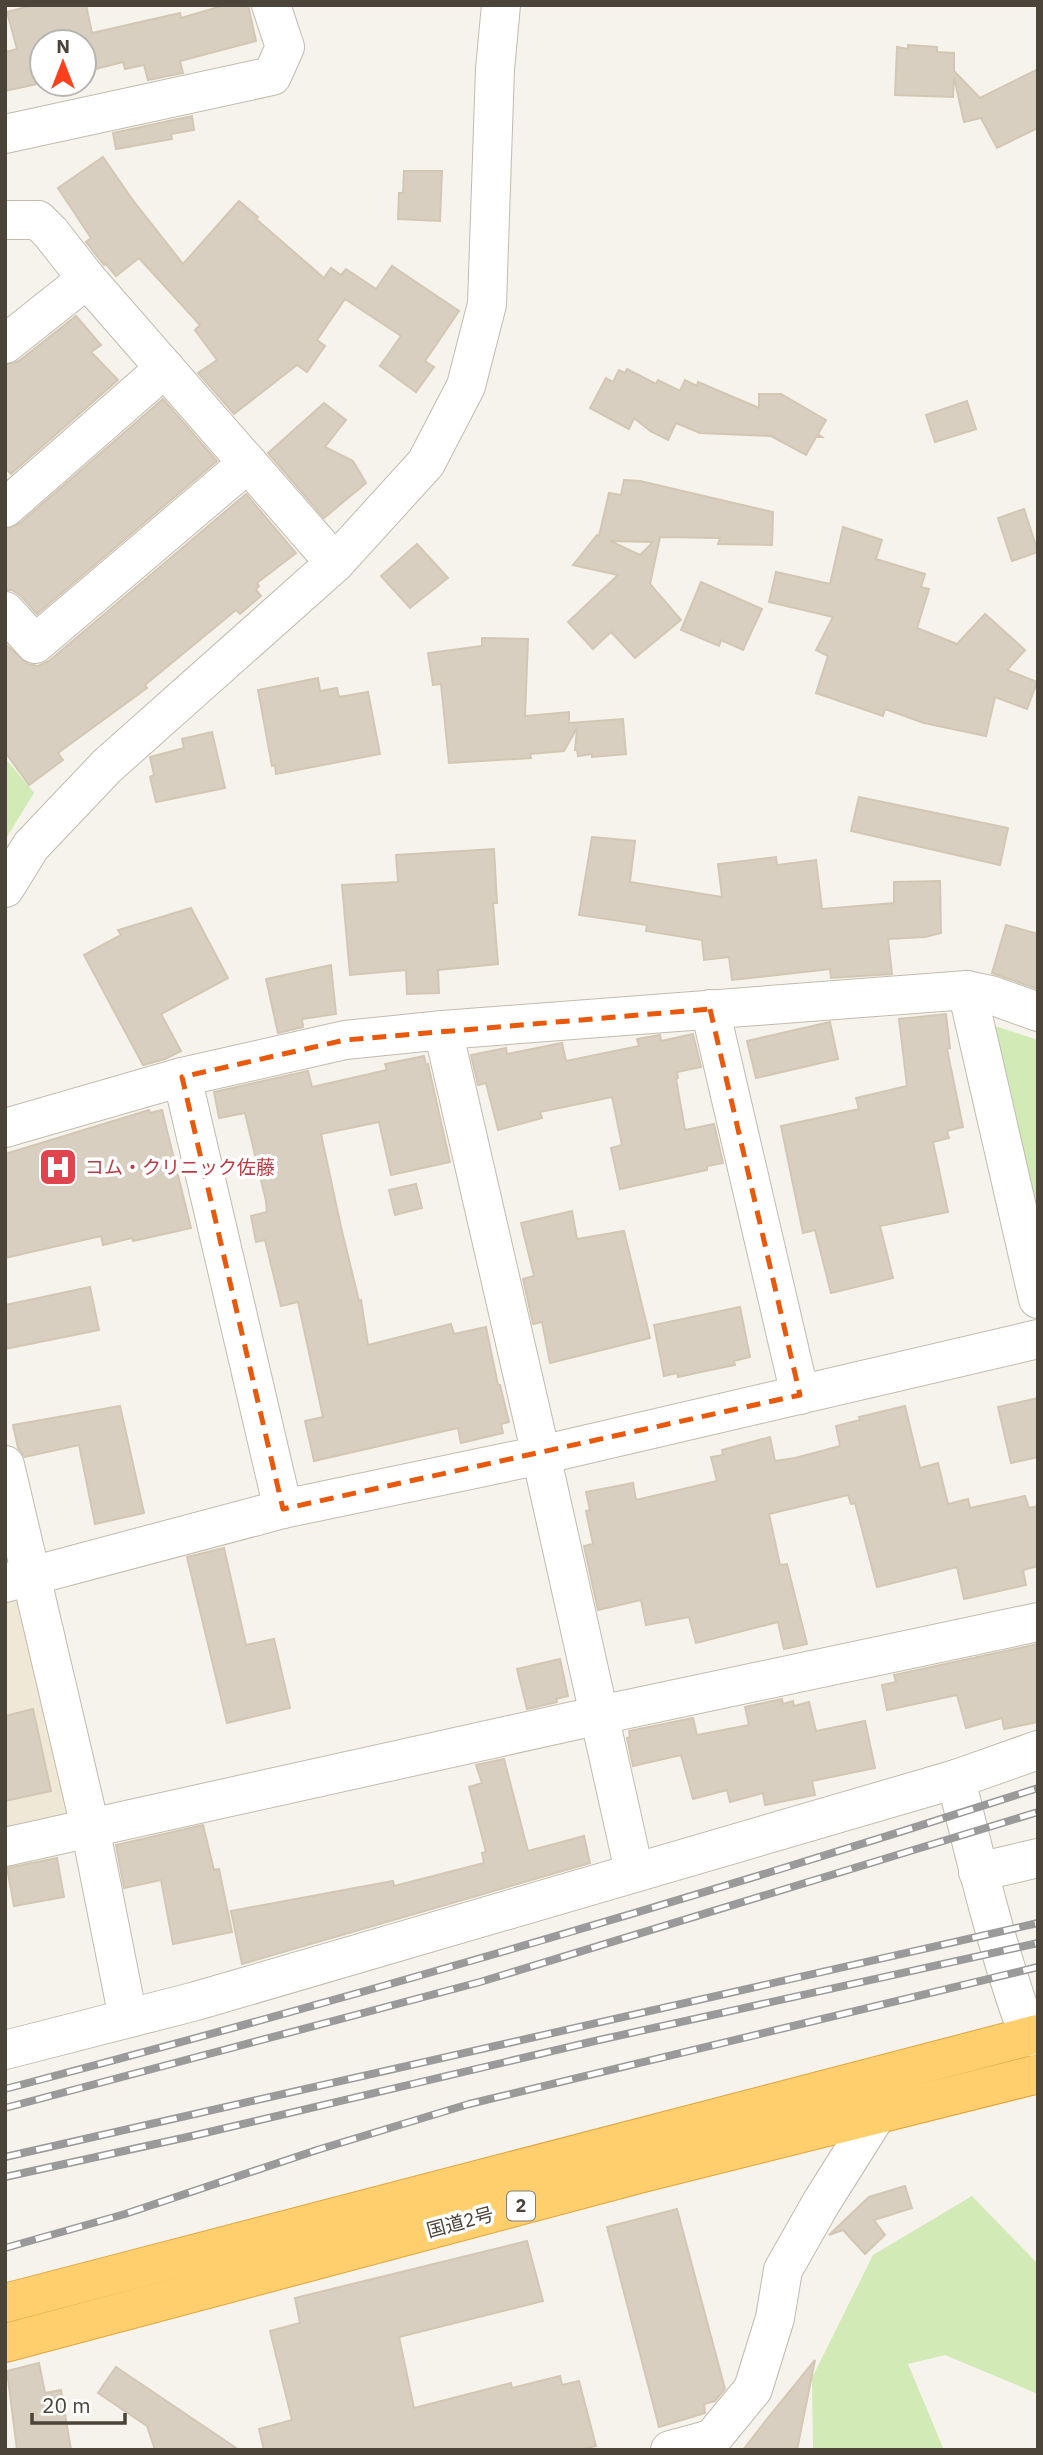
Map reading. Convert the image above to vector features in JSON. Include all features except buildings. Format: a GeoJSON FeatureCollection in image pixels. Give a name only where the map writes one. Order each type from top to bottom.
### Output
{"type":"FeatureCollection","features":[{"type":"Feature","properties":{"kind":"highway","name":"国道2号"},"geometry":{"type":"LineString","coordinates":[[5,2303],[1033,2035]]}},
{"type":"Feature","properties":{"kind":"highway","name":"国道2号"},"geometry":{"type":"LineString","coordinates":[[5,2343],[639,2174],[1038,2074]]}},
{"type":"Feature","properties":{"kind":"street"},"geometry":{"type":"LineString","coordinates":[[5,134],[272,76],[285,47],[271,5]]}},
{"type":"Feature","properties":{"kind":"street"},"geometry":{"type":"LineString","coordinates":[[5,888],[31,846],[107,766],[335,563],[426,463],[466,386],[487,304],[495,69],[502,5]]}},
{"type":"Feature","properties":{"kind":"street"},"geometry":{"type":"LineString","coordinates":[[5,220],[37,220],[51,233],[87,279],[335,563]]}},
{"type":"Feature","properties":{"kind":"street"},"geometry":{"type":"LineString","coordinates":[[5,344],[87,279]]}},
{"type":"Feature","properties":{"kind":"street"},"geometry":{"type":"LineString","coordinates":[[5,508],[165,368]]}},
{"type":"Feature","properties":{"kind":"street"},"geometry":{"type":"LineString","coordinates":[[5,611],[35,644],[248,463]]}},
{"type":"Feature","properties":{"kind":"street"},"geometry":{"type":"LineString","coordinates":[[967,990],[1038,1299]]}},
{"type":"Feature","properties":{"kind":"street"},"geometry":{"type":"LineString","coordinates":[[5,1128],[182,1077],[345,1040],[443,1030],[967,990],[991,995],[1038,1012]]}},
{"type":"Feature","properties":{"kind":"street"},"geometry":{"type":"LineString","coordinates":[[710,1009],[800,1395]]}},
{"type":"Feature","properties":{"kind":"street"},"geometry":{"type":"LineString","coordinates":[[443,1030],[634,1871]]}},
{"type":"Feature","properties":{"kind":"street"},"geometry":{"type":"LineString","coordinates":[[182,1077],[283,1509]]}},
{"type":"Feature","properties":{"kind":"street"},"geometry":{"type":"LineString","coordinates":[[19,1580],[283,1509],[541,1455],[1038,1339]]}},
{"type":"Feature","properties":{"kind":"street"},"geometry":{"type":"LineString","coordinates":[[5,1465],[19,1580],[90,1827],[128,2018]]}},
{"type":"Feature","properties":{"kind":"street"},"geometry":{"type":"LineString","coordinates":[[5,1847],[600,1715],[1038,1622]]}},
{"type":"Feature","properties":{"kind":"street"},"geometry":{"type":"LineString","coordinates":[[5,2050],[195,2001],[956,1779],[1038,1750]]}},
{"type":"Feature","properties":{"kind":"street"},"geometry":{"type":"LineString","coordinates":[[956,1779],[978,1872],[1014,1995],[1033,2035]]}},
{"type":"Feature","properties":{"kind":"street"},"geometry":{"type":"LineString","coordinates":[[978,1872],[1038,1857]]}},
{"type":"Feature","properties":{"kind":"street"},"geometry":{"type":"LineString","coordinates":[[670,2450],[707,2445],[753,2389],[775,2318],[783,2270],[877,2114]]}},
{"type":"Feature","properties":{"kind":"highlighted area"},"geometry":{"type":"Polygon","coordinates":[[[710,1009],[800,1395],[283,1509],[182,1077],[345,1040],[710,1009]]]}},
{"type":"Feature","properties":{"kind":"shaded area"},"geometry":{"type":"Polygon","coordinates":[[[30,1585],[83,1821],[5,1839],[5,1590],[30,1585]]]}},
{"type":"Feature","properties":{"kind":"green space"},"geometry":{"type":"Polygon","coordinates":[[[5,758],[34,793],[5,840],[5,758]]]}},
{"type":"Feature","properties":{"kind":"green space"},"geometry":{"type":"Polygon","coordinates":[[[995,1026],[1038,1040],[1038,1215],[995,1026]]]}},
{"type":"Feature","properties":{"kind":"green space"},"geometry":{"type":"Polygon","coordinates":[[[972,2196],[1038,2264],[1038,2394],[945,2355],[908,2364],[944,2450],[813,2450],[812,2378],[873,2255],[972,2196]]]}},
{"type":"Feature","properties":{"kind":"railway"},"geometry":{"type":"LineString","coordinates":[[5,2089],[524,1946],[782,1869],[1038,1788]]}},
{"type":"Feature","properties":{"kind":"railway"},"geometry":{"type":"LineString","coordinates":[[5,2108],[480,1982],[1038,1812]]}},
{"type":"Feature","properties":{"kind":"railway"},"geometry":{"type":"LineString","coordinates":[[5,2157],[1038,1923]]}},
{"type":"Feature","properties":{"kind":"railway"},"geometry":{"type":"LineString","coordinates":[[5,2177],[599,2040],[1038,1943]]}},
{"type":"Feature","properties":{"kind":"railway"},"geometry":{"type":"LineString","coordinates":[[5,2248],[125,2214],[317,2150],[469,2104],[1038,1967]]}},
{"type":"Feature","properties":{"kind":"place","name":"コム・クリニック佐藤"},"geometry":{"type":"Point","coordinates":[58,1167]}}]}
